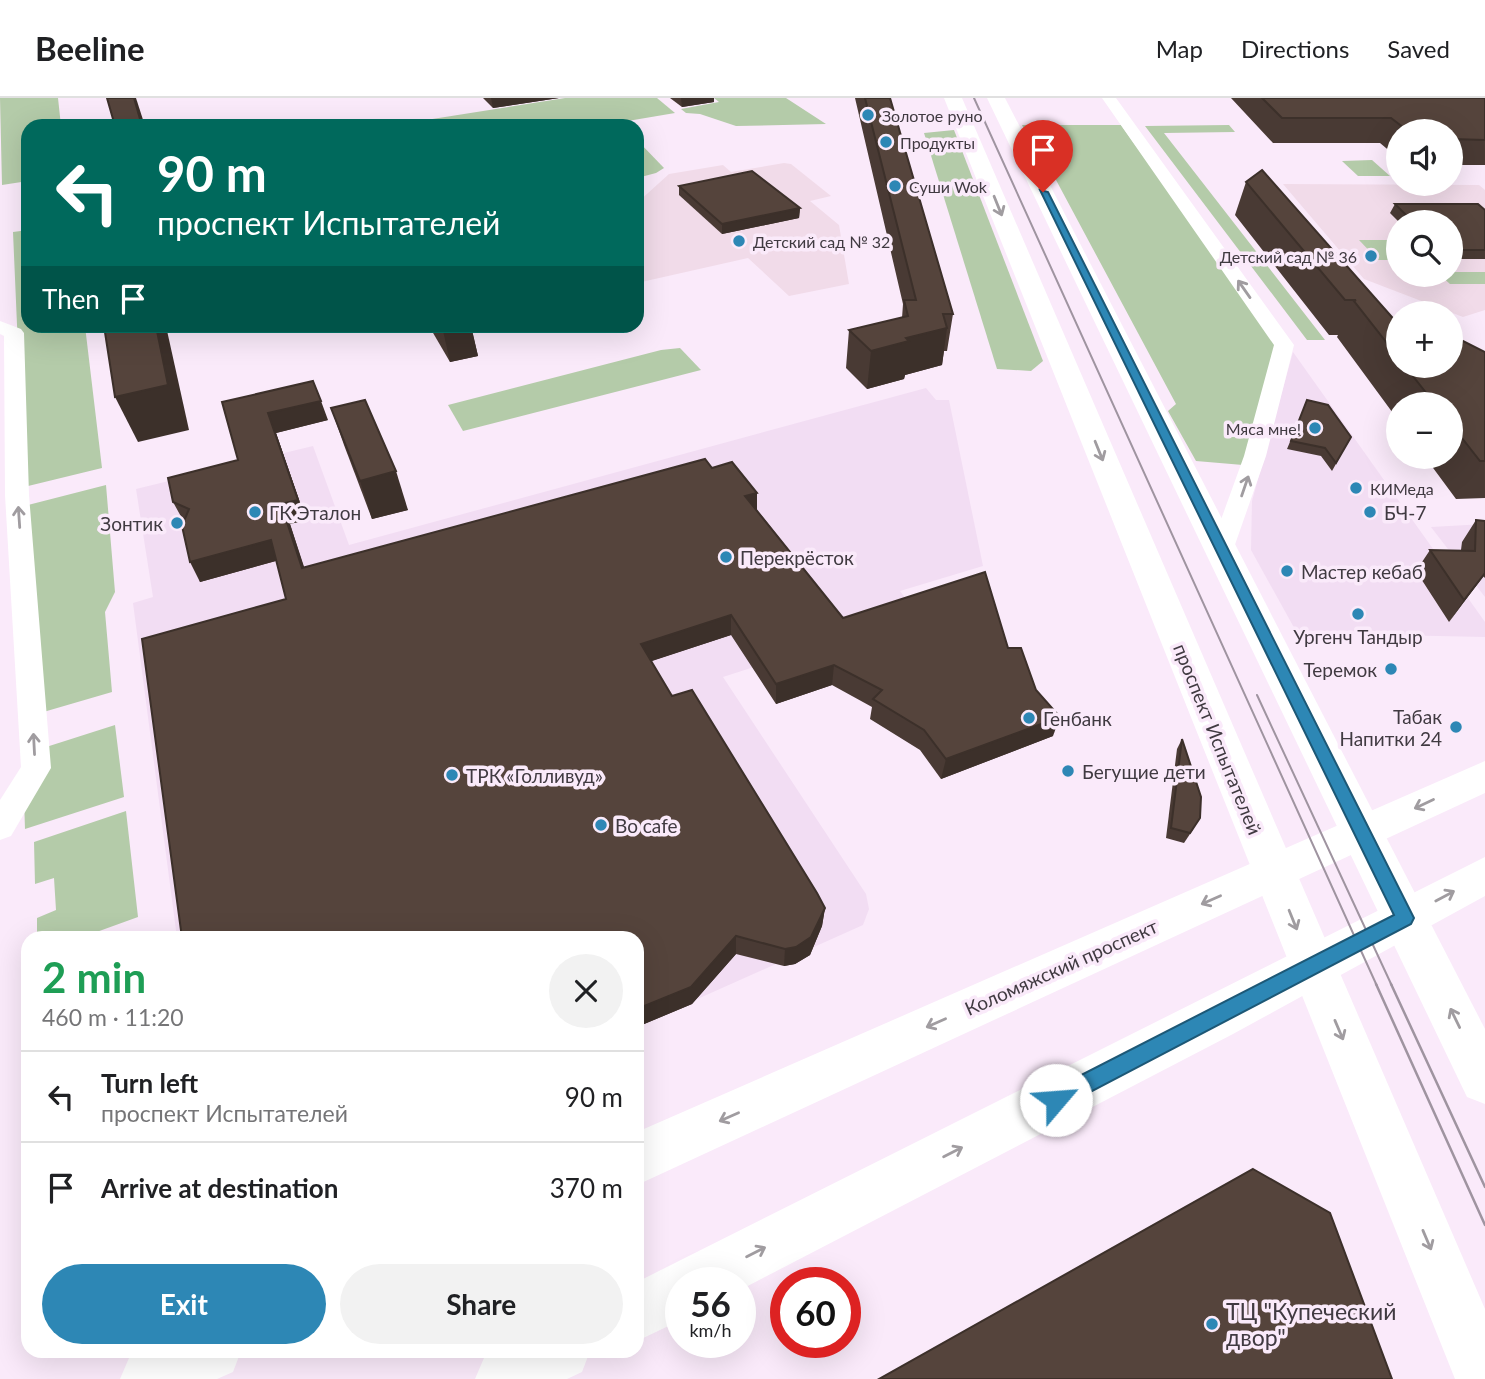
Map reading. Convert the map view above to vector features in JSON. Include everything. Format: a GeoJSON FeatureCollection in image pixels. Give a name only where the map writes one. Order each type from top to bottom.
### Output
{"type":"FeatureCollection","features":[{"type":"Feature","properties":{"kind":"main road","name":"проспект Испытателей"},"geometry":{"type":"LineString","coordinates":[[953,98],[1485,1379]]}},
{"type":"Feature","properties":{"kind":"main road"},"geometry":{"type":"LineString","coordinates":[[996,98],[1485,1080]]}},
{"type":"Feature","properties":{"kind":"main road","name":"Коломяжский проспект"},"geometry":{"type":"LineString","coordinates":[[644,1156],[1485,776]]}},
{"type":"Feature","properties":{"kind":"main road"},"geometry":{"type":"LineString","coordinates":[[726,1267],[1312,967],[1485,875]]}},
{"type":"Feature","properties":{"kind":"main road"},"geometry":{"type":"LineString","coordinates":[[644,1308],[665,1298]]}},
{"type":"Feature","properties":{"kind":"main road"},"geometry":{"type":"LineString","coordinates":[[150,1379],[196,1358]]}},
{"type":"Feature","properties":{"kind":"main road"},"geometry":{"type":"LineString","coordinates":[[505,1379],[547,1358]]}},
{"type":"Feature","properties":{"kind":"street"},"geometry":{"type":"LineString","coordinates":[[1109,98],[1284,345],[1255,456],[1222,550]]}},
{"type":"Feature","properties":{"kind":"street"},"geometry":{"type":"LineString","coordinates":[[0,327],[14,333],[17,495],[36,768],[0,827]]}},
{"type":"Feature","properties":{"kind":"shaded area","name":"Детский сад № 32"},"geometry":{"type":"Polygon","coordinates":[[[791,164],[831,196],[810,201],[839,225],[849,284],[789,296],[748,258],[644,281],[644,197],[669,174],[723,165],[731,172],[791,164]]]}},
{"type":"Feature","properties":{"kind":"shaded area","name":"Детский сад № 36"},"geometry":{"type":"Polygon","coordinates":[[[1283,184],[1386,185],[1386,196],[1463,196],[1463,185],[1479,185],[1485,190],[1485,310],[1463,317],[1463,301],[1421,301],[1364,279],[1283,184]]]}},
{"type":"Feature","properties":{"kind":"shaded area"},"geometry":{"type":"Polygon","coordinates":[[[1293,352],[1485,622],[1485,637],[1297,633],[1251,550],[1252,501],[1293,352]]]}},
{"type":"Feature","properties":{"kind":"shaded area","name":"ТРК «Голливуд»"},"geometry":{"type":"Polygon","coordinates":[[[926,388],[936,400],[949,400],[983,566],[900,591],[917,614],[723,677],[866,894],[869,909],[863,925],[644,1023],[644,931],[176,931],[133,603],[153,597],[136,489],[313,446],[349,545],[926,388]]]}},
{"type":"Feature","properties":{"kind":"shaded area"},"geometry":{"type":"Polygon","coordinates":[[[1485,524],[1485,597],[1431,527],[1485,524]]]}},
{"type":"Feature","properties":{"kind":"green space"},"geometry":{"type":"Polygon","coordinates":[[[0,98],[58,98],[60,119],[21,119],[21,182],[2,185],[0,98]]]}},
{"type":"Feature","properties":{"kind":"green space"},"geometry":{"type":"Polygon","coordinates":[[[565,98],[657,98],[675,113],[639,119],[432,119],[565,98]]]}},
{"type":"Feature","properties":{"kind":"green space"},"geometry":{"type":"Polygon","coordinates":[[[714,98],[786,98],[826,124],[736,126],[700,114],[686,113],[681,109],[719,102],[714,98]]]}},
{"type":"Feature","properties":{"kind":"green space"},"geometry":{"type":"Polygon","coordinates":[[[1022,125],[1121,125],[1279,346],[1243,465],[1196,461],[1168,411],[1176,404],[1033,137],[1027,135],[1022,125]]]}},
{"type":"Feature","properties":{"kind":"green space"},"geometry":{"type":"Polygon","coordinates":[[[1229,125],[1235,132],[1164,133],[1325,340],[1307,340],[1145,126],[1229,125]]]}},
{"type":"Feature","properties":{"kind":"green space"},"geometry":{"type":"Polygon","coordinates":[[[954,130],[1043,361],[1031,371],[997,369],[924,133],[954,130]]]}},
{"type":"Feature","properties":{"kind":"green space"},"geometry":{"type":"Polygon","coordinates":[[[644,147],[664,168],[644,176],[644,147]]]}},
{"type":"Feature","properties":{"kind":"green space"},"geometry":{"type":"Polygon","coordinates":[[[1372,160],[1386,172],[1386,176],[1358,176],[1342,161],[1372,160]]]}},
{"type":"Feature","properties":{"kind":"green space"},"geometry":{"type":"Polygon","coordinates":[[[21,231],[21,333],[86,333],[102,468],[24,487],[13,232],[21,231]]]}},
{"type":"Feature","properties":{"kind":"green space"},"geometry":{"type":"Polygon","coordinates":[[[1359,240],[1386,240],[1386,260],[1378,260],[1359,240]]]}},
{"type":"Feature","properties":{"kind":"green space"},"geometry":{"type":"Polygon","coordinates":[[[1463,272],[1485,272],[1485,284],[1463,284],[1463,272]]]}},
{"type":"Feature","properties":{"kind":"green space"},"geometry":{"type":"Polygon","coordinates":[[[680,348],[701,370],[463,431],[448,405],[661,350],[680,348]]]}},
{"type":"Feature","properties":{"kind":"green space"},"geometry":{"type":"Polygon","coordinates":[[[106,485],[115,592],[105,612],[112,692],[40,713],[28,505],[106,485]]]}},
{"type":"Feature","properties":{"kind":"green space"},"geometry":{"type":"Polygon","coordinates":[[[115,725],[124,797],[25,829],[24,799],[43,748],[115,725]]]}},
{"type":"Feature","properties":{"kind":"green space"},"geometry":{"type":"Polygon","coordinates":[[[126,811],[138,917],[99,931],[37,931],[37,918],[56,910],[54,878],[35,884],[34,842],[126,811]]]}},
{"type":"Feature","properties":{"kind":"building"},"geometry":{"type":"Polygon","coordinates":[[[107,98],[134,98],[140,119],[113,119],[107,98]]]}},
{"type":"Feature","properties":{"kind":"building"},"geometry":{"type":"Polygon","coordinates":[[[865,98],[890,98],[953,314],[943,314],[947,328],[906,338],[909,341],[871,351],[849,330],[908,316],[904,300],[916,300],[865,98]]]}},
{"type":"Feature","properties":{"kind":"building"},"geometry":{"type":"Polygon","coordinates":[[[1262,98],[1485,98],[1485,140],[1463,139],[1463,119],[1282,118],[1262,98]]]}},
{"type":"Feature","properties":{"kind":"building"},"geometry":{"type":"Polygon","coordinates":[[[1262,170],[1386,310],[1386,342],[1354,301],[1356,300],[1345,300],[1246,182],[1262,170]]]}},
{"type":"Feature","properties":{"kind":"building"},"geometry":{"type":"Polygon","coordinates":[[[752,171],[800,208],[722,224],[679,186],[752,171]]]}},
{"type":"Feature","properties":{"kind":"building"},"geometry":{"type":"Polygon","coordinates":[[[1395,204],[1478,204],[1485,210],[1485,250],[1463,250],[1463,210],[1401,210],[1395,204]]]}},
{"type":"Feature","properties":{"kind":"building"},"geometry":{"type":"Polygon","coordinates":[[[105,333],[157,333],[168,385],[115,397],[105,333]]]}},
{"type":"Feature","properties":{"kind":"building"},"geometry":{"type":"Polygon","coordinates":[[[1463,341],[1485,352],[1485,461],[1480,461],[1463,439],[1463,392],[1426,392],[1414,378],[1463,378],[1463,341]]]}},
{"type":"Feature","properties":{"kind":"building","name":"ТРК «Голливуд»"},"geometry":{"type":"Polygon","coordinates":[[[313,381],[321,401],[268,413],[298,500],[281,504],[302,568],[705,459],[712,468],[732,462],[757,493],[745,496],[843,618],[985,572],[1008,648],[1021,648],[1036,690],[1060,717],[946,759],[924,730],[873,699],[882,690],[834,665],[776,684],[731,615],[641,644],[672,696],[692,690],[825,908],[811,937],[796,947],[785,949],[736,936],[691,987],[644,1006],[644,931],[181,931],[142,639],[286,599],[271,540],[190,562],[182,526],[189,509],[173,502],[168,478],[238,460],[222,402],[313,381]]]}},
{"type":"Feature","properties":{"kind":"building"},"geometry":{"type":"Polygon","coordinates":[[[365,400],[396,471],[360,481],[331,408],[365,400]]]}},
{"type":"Feature","properties":{"kind":"building","name":"Мяса мне!"},"geometry":{"type":"Polygon","coordinates":[[[1307,400],[1328,405],[1351,437],[1336,463],[1325,448],[1291,441],[1307,400]]]}},
{"type":"Feature","properties":{"kind":"building"},"geometry":{"type":"Polygon","coordinates":[[[1476,520],[1485,521],[1485,573],[1464,600],[1430,550],[1475,551],[1476,520]]]}},
{"type":"Feature","properties":{"kind":"building"},"geometry":{"type":"Polygon","coordinates":[[[1182,739],[1201,797],[1200,818],[1190,833],[1171,828],[1182,739]]]}},
{"type":"Feature","properties":{"kind":"building"},"geometry":{"type":"Polygon","coordinates":[[[1253,1169],[1330,1213],[1392,1379],[879,1379],[1253,1169]]]}},
{"type":"Feature","properties":{"kind":"tram line"},"geometry":{"type":"LineString","coordinates":[[974,98],[1377,986]]}},
{"type":"Feature","properties":{"kind":"tram line"},"geometry":{"type":"LineString","coordinates":[[1257,695],[1392,986]]}},
{"type":"Feature","properties":{"kind":"tram line"},"geometry":{"type":"LineString","coordinates":[[1376,984],[1485,1225]]}},
{"type":"Feature","properties":{"kind":"tram line"},"geometry":{"type":"LineString","coordinates":[[1391,984],[1485,1187]]}},
{"type":"Feature","properties":{"kind":"place","name":"Золотое руно"},"geometry":{"type":"Point","coordinates":[868,115]}},
{"type":"Feature","properties":{"kind":"place","name":"Продукты"},"geometry":{"type":"Point","coordinates":[886,142]}},
{"type":"Feature","properties":{"kind":"place","name":"Суши Wok"},"geometry":{"type":"Point","coordinates":[895,186]}},
{"type":"Feature","properties":{"kind":"place","name":"Детский сад № 32"},"geometry":{"type":"Point","coordinates":[739,241]}},
{"type":"Feature","properties":{"kind":"place","name":"Детский сад № 36"},"geometry":{"type":"Point","coordinates":[1371,256]}},
{"type":"Feature","properties":{"kind":"place","name":"Мяса мне!"},"geometry":{"type":"Point","coordinates":[1315,428]}},
{"type":"Feature","properties":{"kind":"place","name":"КИМеда"},"geometry":{"type":"Point","coordinates":[1356,488]}},
{"type":"Feature","properties":{"kind":"place","name":"ГК Эталон"},"geometry":{"type":"Point","coordinates":[255,512]}},
{"type":"Feature","properties":{"kind":"place","name":"БЧ-7"},"geometry":{"type":"Point","coordinates":[1370,512]}},
{"type":"Feature","properties":{"kind":"place","name":"Зонтик"},"geometry":{"type":"Point","coordinates":[177,523]}},
{"type":"Feature","properties":{"kind":"place","name":"Перекрёсток"},"geometry":{"type":"Point","coordinates":[726,557]}},
{"type":"Feature","properties":{"kind":"place","name":"Мастер кебаб"},"geometry":{"type":"Point","coordinates":[1287,571]}},
{"type":"Feature","properties":{"kind":"place","name":"Ургенч Тандыр"},"geometry":{"type":"Point","coordinates":[1358,614]}},
{"type":"Feature","properties":{"kind":"place","name":"Теремок"},"geometry":{"type":"Point","coordinates":[1391,669]}},
{"type":"Feature","properties":{"kind":"place","name":"Генбанк"},"geometry":{"type":"Point","coordinates":[1029,718]}},
{"type":"Feature","properties":{"kind":"place","name":"Табак Напитки 24"},"geometry":{"type":"Point","coordinates":[1456,727]}},
{"type":"Feature","properties":{"kind":"place","name":"Бегущие дети"},"geometry":{"type":"Point","coordinates":[1068,771]}},
{"type":"Feature","properties":{"kind":"place","name":"ТРК «Голливуд»"},"geometry":{"type":"Point","coordinates":[452,775]}},
{"type":"Feature","properties":{"kind":"place","name":"Bo cafe"},"geometry":{"type":"Point","coordinates":[601,825]}},
{"type":"Feature","properties":{"kind":"place","name":"ТЦ \"Купеческий двор\""},"geometry":{"type":"Point","coordinates":[1212,1324]}},
{"type":"Feature","properties":{"kind":"route"},"geometry":{"type":"LineString","coordinates":[[1043,192],[1405,918],[1056,1100]]}}]}
